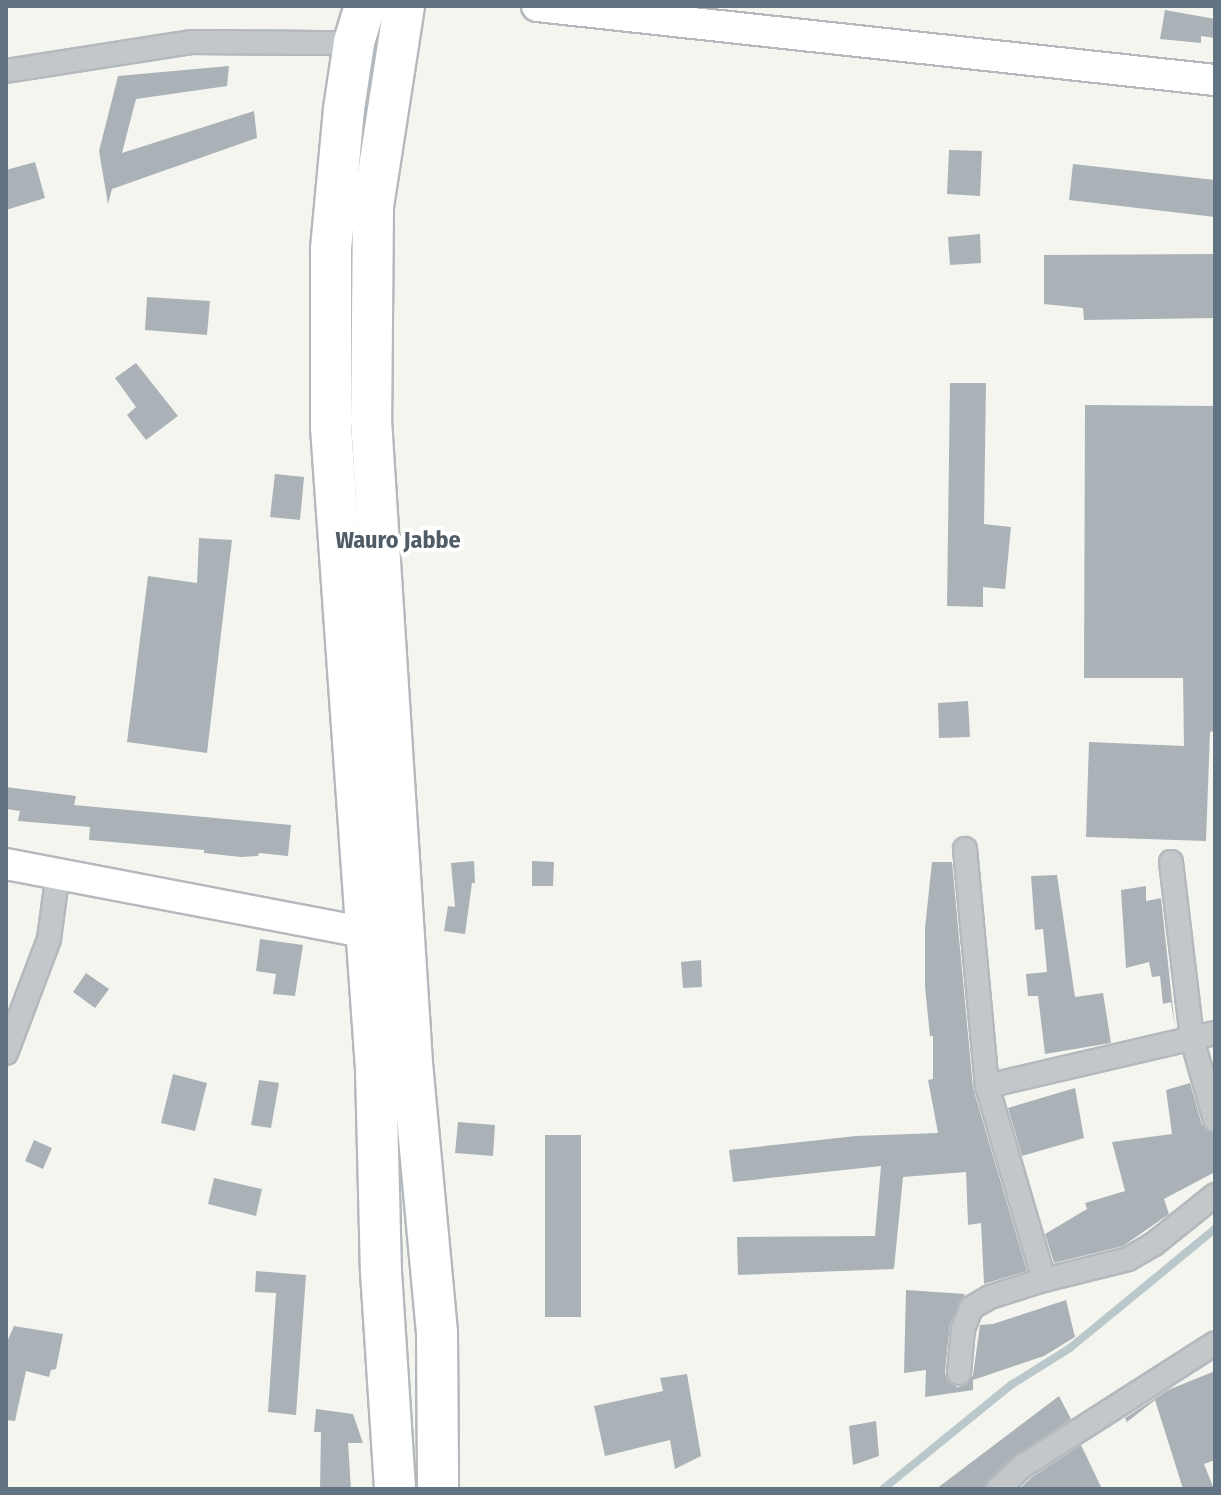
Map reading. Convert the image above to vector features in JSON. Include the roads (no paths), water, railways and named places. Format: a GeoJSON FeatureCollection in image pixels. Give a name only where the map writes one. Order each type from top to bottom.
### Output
{"type":"FeatureCollection","features":[{"type":"Feature","properties":{"kind":"highway"},"geometry":{"type":"LineString","coordinates":[[395,1489],[381,1272],[376,1069],[386,936],[371,420],[373,206],[404,6]]}},
{"type":"Feature","properties":{"kind":"highway"},"geometry":{"type":"LineString","coordinates":[[360,24],[331,250],[331,427],[386,936],[412,1063],[437,1334],[438,1489]]}},
{"type":"Feature","properties":{"kind":"street"},"geometry":{"type":"LineString","coordinates":[[537,6],[1215,80]]}},
{"type":"Feature","properties":{"kind":"street"},"geometry":{"type":"LineString","coordinates":[[6,71],[191,42],[360,24]]}},
{"type":"Feature","properties":{"kind":"street"},"geometry":{"type":"LineString","coordinates":[[965,849],[987,1086],[1044,1280]]}},
{"type":"Feature","properties":{"kind":"street"},"geometry":{"type":"LineString","coordinates":[[1171,862],[1192,1039],[1215,1120]]}},
{"type":"Feature","properties":{"kind":"street"},"geometry":{"type":"LineString","coordinates":[[6,864],[386,936]]}},
{"type":"Feature","properties":{"kind":"street"},"geometry":{"type":"LineString","coordinates":[[6,1053],[49,939],[58,872]]}},
{"type":"Feature","properties":{"kind":"street"},"geometry":{"type":"LineString","coordinates":[[987,1086],[1215,1033]]}},
{"type":"Feature","properties":{"kind":"street"},"geometry":{"type":"LineString","coordinates":[[959,1373],[963,1329],[971,1308],[990,1297],[1044,1280],[1128,1259],[1154,1244],[1215,1195]]}},
{"type":"Feature","properties":{"kind":"street"},"geometry":{"type":"LineString","coordinates":[[998,1489],[1023,1466],[1215,1343]]}},
{"type":"Feature","properties":{"kind":"waterway"},"geometry":{"type":"LineString","coordinates":[[883,1489],[1011,1385],[1070,1348],[1215,1229]]}},
{"type":"Feature","properties":{"kind":"district","name":"Wauro Jabbe"},"geometry":{"type":"Point","coordinates":[398,541]}}]}
